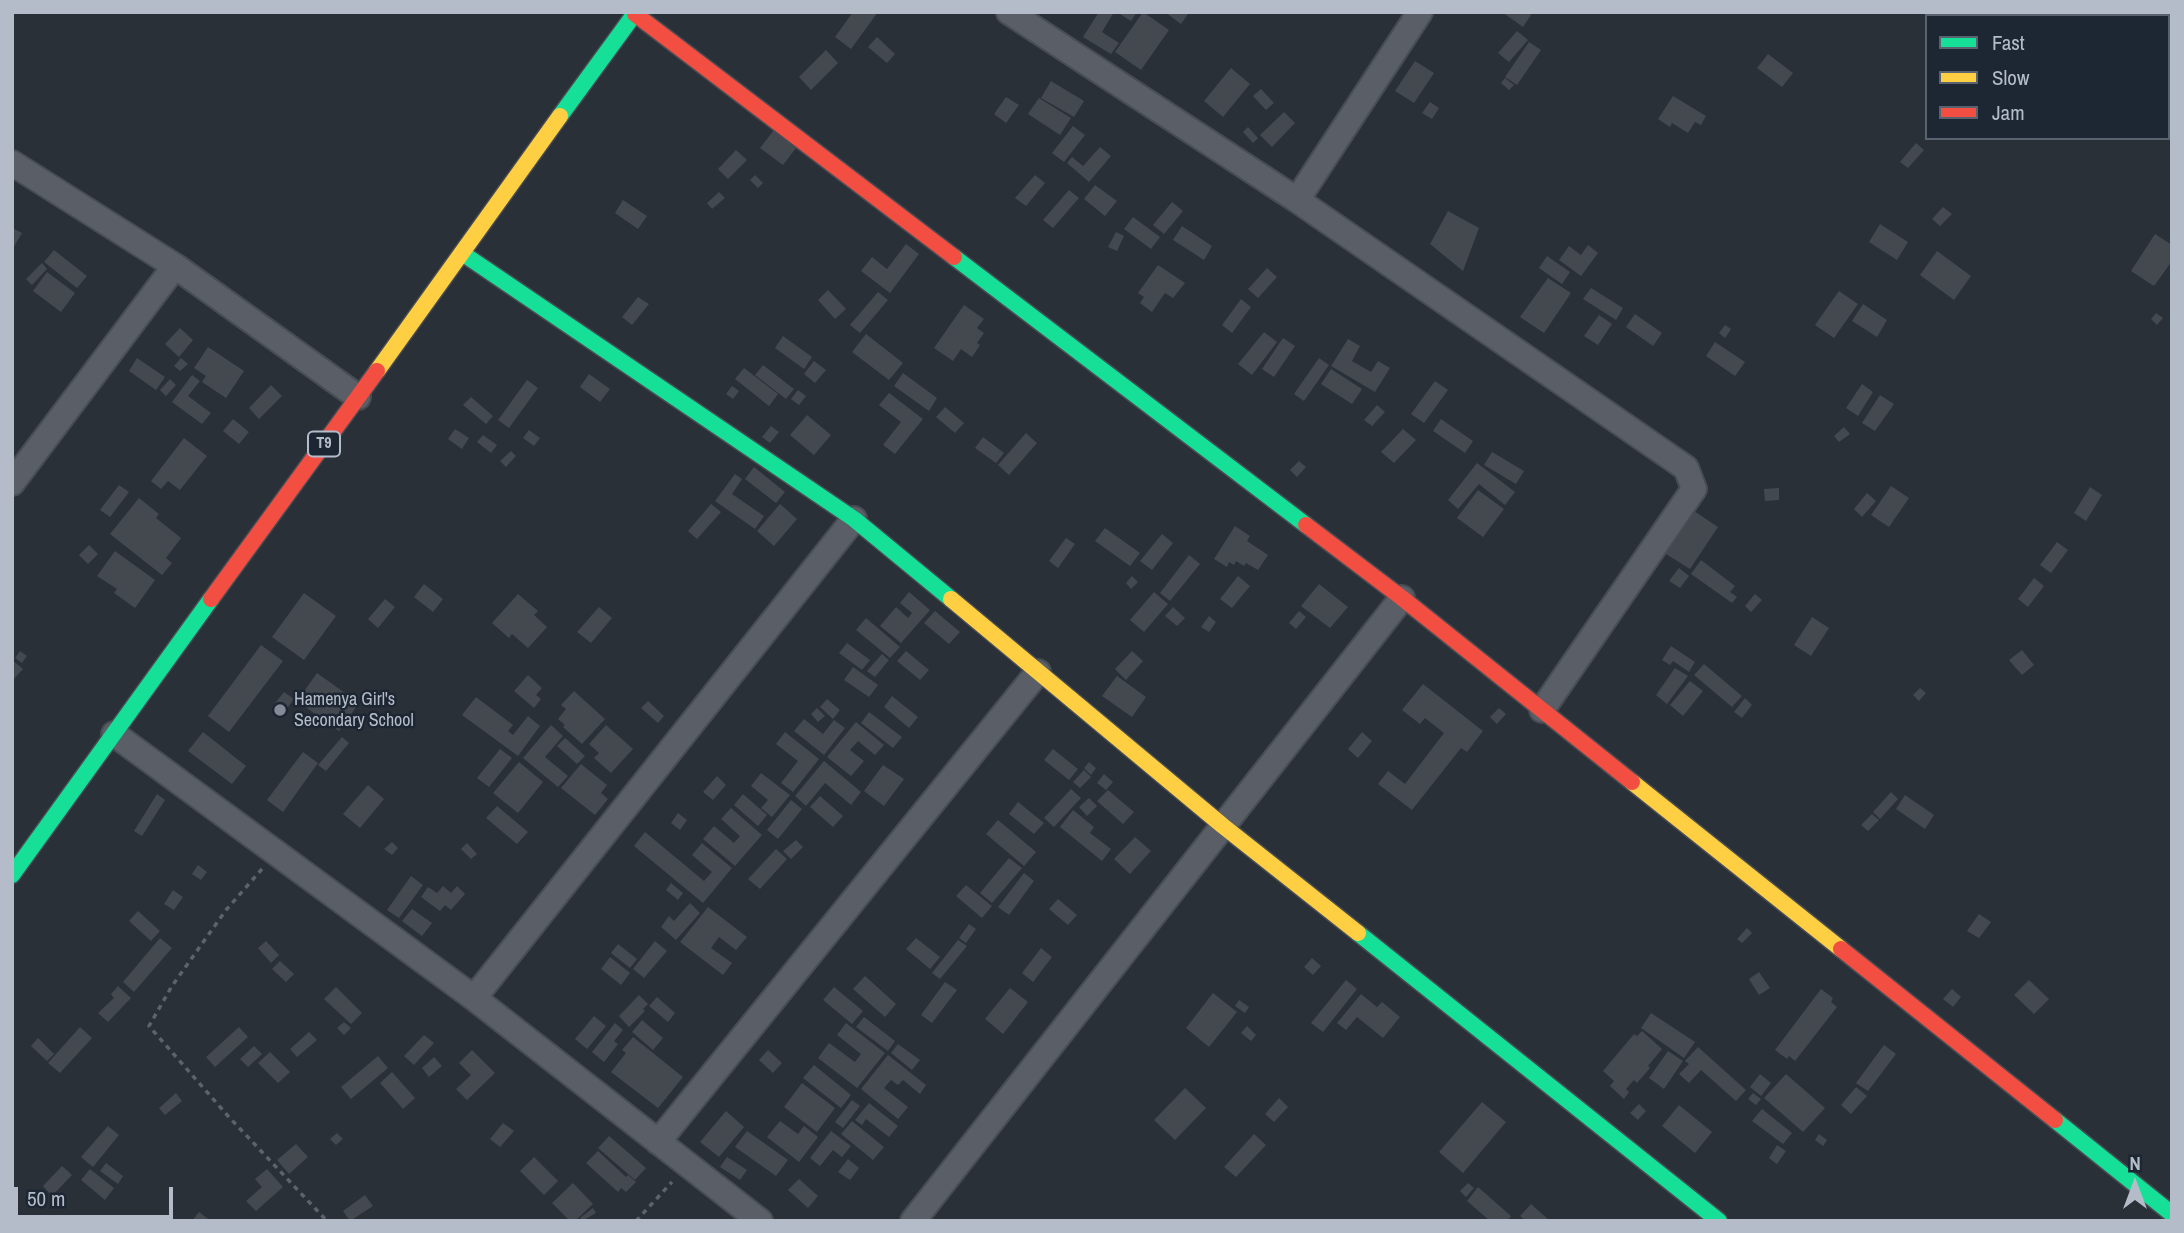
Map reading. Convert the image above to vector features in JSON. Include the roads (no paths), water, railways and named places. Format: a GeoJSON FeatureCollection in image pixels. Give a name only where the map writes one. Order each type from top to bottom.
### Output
{"type":"FeatureCollection","features":[{"type":"Feature","properties":{"kind":"main road","name":"T9"},"geometry":{"type":"LineString","coordinates":[[12,875],[635,13]]}},
{"type":"Feature","properties":{"kind":"main road"},"geometry":{"type":"LineString","coordinates":[[635,13],[1402,598],[2172,1214]]}},
{"type":"Feature","properties":{"kind":"main road"},"geometry":{"type":"LineString","coordinates":[[462,253],[853,519],[1223,826],[1719,1221]]}},
{"type":"Feature","properties":{"kind":"street"},"geometry":{"type":"LineString","coordinates":[[1009,12],[1297,200],[1686,468],[1693,489],[1542,710]]}},
{"type":"Feature","properties":{"kind":"street"},"geometry":{"type":"LineString","coordinates":[[1297,200],[1420,12]]}},
{"type":"Feature","properties":{"kind":"street"},"geometry":{"type":"LineString","coordinates":[[12,163],[175,266],[358,397]]}},
{"type":"Feature","properties":{"kind":"street"},"geometry":{"type":"LineString","coordinates":[[12,482],[175,266]]}},
{"type":"Feature","properties":{"kind":"street"},"geometry":{"type":"LineString","coordinates":[[474,998],[853,519]]}},
{"type":"Feature","properties":{"kind":"street"},"geometry":{"type":"LineString","coordinates":[[915,1220],[1402,598]]}},
{"type":"Feature","properties":{"kind":"street"},"geometry":{"type":"LineString","coordinates":[[659,1142],[1038,672]]}},
{"type":"Feature","properties":{"kind":"street"},"geometry":{"type":"LineString","coordinates":[[114,734],[474,998],[760,1221]]}},
{"type":"Feature","properties":{"kind":"place","name":"Hamenya Girl's Secondary School"},"geometry":{"type":"Point","coordinates":[280,710]}}]}
